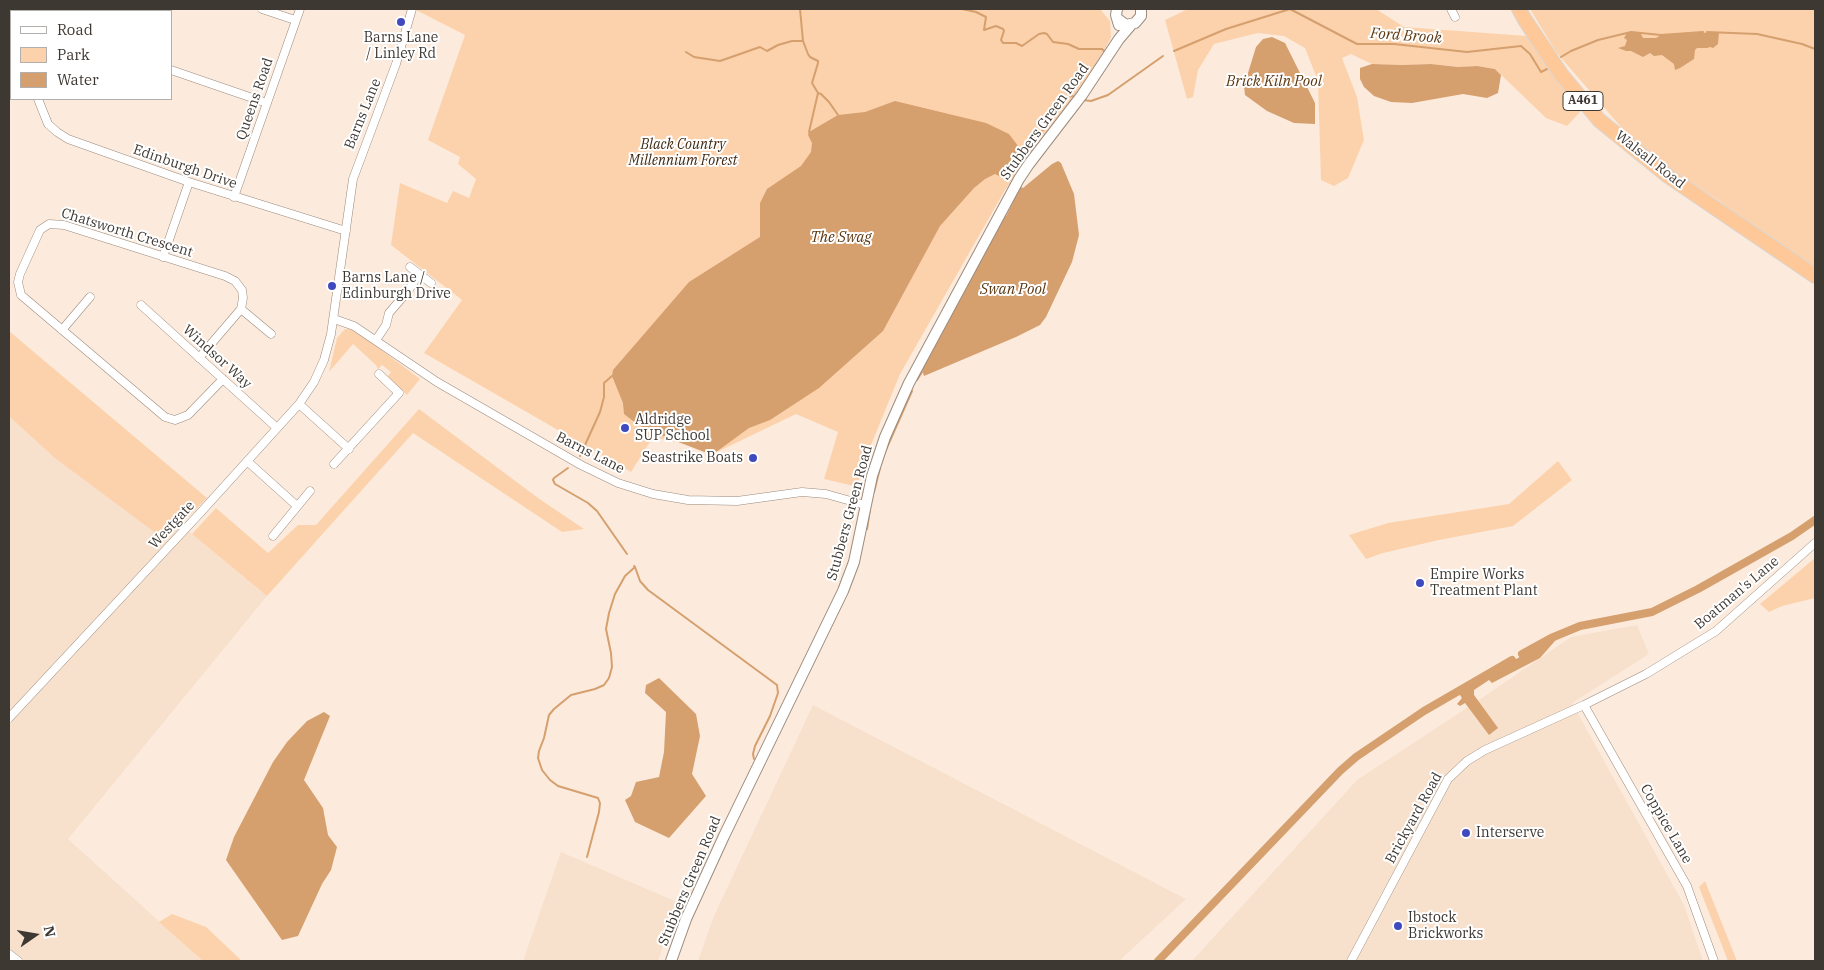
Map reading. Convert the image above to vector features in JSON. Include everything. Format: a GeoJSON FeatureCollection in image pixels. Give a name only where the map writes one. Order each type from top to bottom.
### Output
{"type":"FeatureCollection","features":[{"type":"Feature","properties":{"kind":"highway","name":"Walsall Road"},"geometry":{"type":"LineString","coordinates":[[1519,9],[1524,20],[1561,74],[1599,120],[1668,176],[1815,276]]}},
{"type":"Feature","properties":{"kind":"street"},"geometry":{"type":"LineString","coordinates":[[262,9],[295,20]]}},
{"type":"Feature","properties":{"kind":"street","name":"Queens Road"},"geometry":{"type":"LineString","coordinates":[[234,197],[300,9]]}},
{"type":"Feature","properties":{"kind":"street","name":"Barns Lane"},"geometry":{"type":"LineString","coordinates":[[331,334],[355,170],[396,64],[412,9]]}},
{"type":"Feature","properties":{"kind":"street","name":"Stubbers Green Road"},"geometry":{"type":"LineString","coordinates":[[671,961],[686,919],[724,836],[843,591],[854,562],[872,476],[888,429],[910,383],[1004,204],[1029,164],[1075,105],[1119,39],[1142,16],[1141,9]]}},
{"type":"Feature","properties":{"kind":"street"},"geometry":{"type":"LineString","coordinates":[[1451,9],[1455,17]]}},
{"type":"Feature","properties":{"kind":"street"},"geometry":{"type":"LineString","coordinates":[[1116,13],[1126,25],[1131,25]]}},
{"type":"Feature","properties":{"kind":"street"},"geometry":{"type":"LineString","coordinates":[[1116,13],[1120,30],[1119,39]]}},
{"type":"Feature","properties":{"kind":"street"},"geometry":{"type":"LineString","coordinates":[[172,70],[267,103]]}},
{"type":"Feature","properties":{"kind":"street","name":"Edinburgh Drive"},"geometry":{"type":"LineString","coordinates":[[38,100],[48,124],[68,139],[234,197],[346,231]]}},
{"type":"Feature","properties":{"kind":"street"},"geometry":{"type":"LineString","coordinates":[[164,257],[189,182]]}},
{"type":"Feature","properties":{"kind":"street","name":"Chatsworth Crescent"},"geometry":{"type":"LineString","coordinates":[[223,380],[188,415],[179,419],[170,419],[26,300],[21,295],[19,289],[20,274],[37,235],[45,226],[54,224],[64,225],[225,276],[235,281],[242,290],[241,308]]}},
{"type":"Feature","properties":{"kind":"street"},"geometry":{"type":"LineString","coordinates":[[410,267],[431,283]]}},
{"type":"Feature","properties":{"kind":"street"},"geometry":{"type":"LineString","coordinates":[[376,340],[386,325],[389,314],[419,274]]}},
{"type":"Feature","properties":{"kind":"street"},"geometry":{"type":"LineString","coordinates":[[62,330],[90,297]]}},
{"type":"Feature","properties":{"kind":"street","name":"Windsor Way"},"geometry":{"type":"LineString","coordinates":[[141,305],[277,428]]}},
{"type":"Feature","properties":{"kind":"street"},"geometry":{"type":"LineString","coordinates":[[199,358],[241,308],[272,334]]}},
{"type":"Feature","properties":{"kind":"street","name":"Barns Lane"},"geometry":{"type":"LineString","coordinates":[[334,319],[354,326],[437,382],[581,465],[618,483],[670,498],[721,502],[816,492],[865,505]]}},
{"type":"Feature","properties":{"kind":"street","name":"Westgate"},"geometry":{"type":"LineString","coordinates":[[9,718],[118,603],[299,404],[320,370],[331,334]]}},
{"type":"Feature","properties":{"kind":"street"},"geometry":{"type":"LineString","coordinates":[[334,464],[399,393],[379,374]]}},
{"type":"Feature","properties":{"kind":"street"},"geometry":{"type":"LineString","coordinates":[[299,404],[349,448]]}},
{"type":"Feature","properties":{"kind":"street"},"geometry":{"type":"LineString","coordinates":[[247,461],[297,506]]}},
{"type":"Feature","properties":{"kind":"street"},"geometry":{"type":"LineString","coordinates":[[273,536],[310,492]]}},
{"type":"Feature","properties":{"kind":"street","name":"Boatman's Lane"},"geometry":{"type":"LineString","coordinates":[[1646,674],[1716,631],[1815,543]]}},
{"type":"Feature","properties":{"kind":"street","name":"Brickyard Road"},"geometry":{"type":"LineString","coordinates":[[1351,961],[1448,779],[1467,761],[1485,750],[1584,705],[1646,674]]}},
{"type":"Feature","properties":{"kind":"street","name":"Coppice Lane"},"geometry":{"type":"LineString","coordinates":[[1584,705],[1687,886],[1714,961]]}},
{"type":"Feature","properties":{"kind":"street"},"geometry":{"type":"LineString","coordinates":[[9,954],[18,961]]}},
{"type":"Feature","properties":{"kind":"shaded area"},"geometry":{"type":"Polygon","coordinates":[[[9,397],[158,502],[180,524],[267,596],[68,839],[203,961],[9,961],[9,397]]]}},
{"type":"Feature","properties":{"kind":"shaded area"},"geometry":{"type":"Polygon","coordinates":[[[1637,625],[1649,654],[1572,703],[1684,905],[1703,961],[1192,961],[1357,780],[1571,637],[1637,625]]]}},
{"type":"Feature","properties":{"kind":"shaded area"},"geometry":{"type":"Polygon","coordinates":[[[813,705],[1186,899],[1119,961],[698,961],[714,916],[813,705]]]}},
{"type":"Feature","properties":{"kind":"shaded area"},"geometry":{"type":"Polygon","coordinates":[[[561,852],[677,902],[658,961],[523,961],[561,852]]]}},
{"type":"Feature","properties":{"kind":"green space","name":"Black Country Millennium Forest"},"geometry":{"type":"Polygon","coordinates":[[[416,9],[1100,9],[1110,21],[1111,37],[1073,101],[1005,190],[900,374],[860,472],[858,487],[824,479],[838,432],[796,414],[719,451],[653,437],[631,472],[424,353],[462,300],[391,245],[400,183],[447,203],[453,191],[469,198],[476,179],[458,164],[460,157],[428,140],[465,35],[416,9]]]}},
{"type":"Feature","properties":{"kind":"green space"},"geometry":{"type":"Polygon","coordinates":[[[1188,9],[1376,9],[1404,27],[1527,36],[1581,111],[1567,126],[1546,118],[1495,69],[1477,66],[1458,67],[1431,64],[1372,64],[1351,54],[1342,58],[1357,97],[1364,140],[1348,178],[1334,186],[1321,180],[1318,81],[1305,48],[1284,36],[1258,33],[1214,44],[1198,70],[1193,97],[1187,99],[1165,20],[1188,9]]]}},
{"type":"Feature","properties":{"kind":"green space"},"geometry":{"type":"Polygon","coordinates":[[[1530,9],[1815,9],[1815,270],[1715,198],[1671,170],[1621,127],[1556,52],[1530,9]]]}},
{"type":"Feature","properties":{"kind":"green space"},"geometry":{"type":"Polygon","coordinates":[[[345,329],[355,330],[420,379],[407,395],[387,377],[391,372],[382,365],[378,369],[353,344],[329,372],[337,338],[345,329]]]}},
{"type":"Feature","properties":{"kind":"green space"},"geometry":{"type":"Polygon","coordinates":[[[9,331],[207,498],[165,540],[55,458],[9,416],[9,331]]]}},
{"type":"Feature","properties":{"kind":"green space"},"geometry":{"type":"Polygon","coordinates":[[[419,409],[538,498],[584,529],[562,532],[413,433],[267,596],[192,534],[216,508],[268,553],[298,525],[316,525],[419,409]]]}},
{"type":"Feature","properties":{"kind":"green space"},"geometry":{"type":"Polygon","coordinates":[[[1558,461],[1572,480],[1513,526],[1439,540],[1383,553],[1366,559],[1349,535],[1388,523],[1509,504],[1558,461]]]}},
{"type":"Feature","properties":{"kind":"green space"},"geometry":{"type":"Polygon","coordinates":[[[1815,558],[1815,598],[1782,606],[1769,612],[1760,604],[1815,558]]]}},
{"type":"Feature","properties":{"kind":"green space"},"geometry":{"type":"Polygon","coordinates":[[[1705,881],[1737,961],[1728,961],[1699,887],[1705,881]]]}},
{"type":"Feature","properties":{"kind":"green space"},"geometry":{"type":"Polygon","coordinates":[[[172,914],[206,927],[242,961],[203,961],[159,922],[172,914]]]}},
{"type":"Feature","properties":{"kind":"water"},"geometry":{"type":"Polygon","coordinates":[[[1640,32],[1643,38],[1656,38],[1661,35],[1719,32],[1718,44],[1713,48],[1697,48],[1694,59],[1675,70],[1674,64],[1662,55],[1654,56],[1650,53],[1643,57],[1631,51],[1618,48],[1625,46],[1627,40],[1624,38],[1627,33],[1640,32]]]}},
{"type":"Feature","properties":{"kind":"water","name":"Brick Kiln Pool"},"geometry":{"type":"Polygon","coordinates":[[[1272,37],[1285,43],[1315,103],[1315,124],[1294,123],[1267,111],[1245,95],[1244,86],[1256,47],[1263,39],[1272,37]]]}},
{"type":"Feature","properties":{"kind":"water"},"geometry":{"type":"Polygon","coordinates":[[[1372,64],[1477,66],[1495,69],[1501,75],[1498,93],[1487,98],[1463,94],[1412,103],[1391,102],[1374,96],[1364,87],[1360,79],[1360,68],[1372,64]]]}},
{"type":"Feature","properties":{"kind":"water","name":"The Swag"},"geometry":{"type":"Polygon","coordinates":[[[895,101],[986,123],[1009,134],[1018,146],[1022,157],[1009,181],[995,174],[985,179],[974,188],[940,226],[883,331],[819,388],[770,420],[749,428],[712,455],[650,431],[624,414],[623,403],[612,376],[613,370],[689,282],[760,237],[760,203],[767,189],[801,166],[811,152],[812,143],[808,135],[809,132],[838,115],[865,112],[895,101]]]}},
{"type":"Feature","properties":{"kind":"water","name":"Swan Pool"},"geometry":{"type":"Polygon","coordinates":[[[1058,161],[1061,163],[1074,194],[1079,235],[1072,262],[1046,317],[1040,325],[1016,337],[924,376],[922,370],[1004,216],[1006,216],[1019,186],[1023,188],[1058,161]]]}},
{"type":"Feature","properties":{"kind":"water"},"geometry":{"type":"Polygon","coordinates":[[[1562,633],[1540,658],[1492,683],[1489,680],[1474,690],[1474,695],[1498,728],[1489,735],[1465,703],[1460,706],[1457,704],[1462,698],[1458,692],[1562,633]]]}},
{"type":"Feature","properties":{"kind":"water"},"geometry":{"type":"Polygon","coordinates":[[[659,678],[696,714],[700,736],[692,774],[706,796],[669,838],[635,822],[625,800],[631,796],[636,782],[659,777],[664,752],[666,712],[645,693],[646,685],[659,678]]]}},
{"type":"Feature","properties":{"kind":"water"},"geometry":{"type":"Polygon","coordinates":[[[324,712],[330,716],[304,780],[323,808],[328,835],[337,847],[331,870],[322,884],[298,936],[282,940],[226,860],[234,837],[273,762],[287,742],[307,721],[324,712]]]}},
{"type":"Feature","properties":{"kind":"waterway","name":"Ford Brook"},"geometry":{"type":"LineString","coordinates":[[800,9],[803,41],[810,57],[818,61],[812,83],[818,93],[829,102],[838,115]]}},
{"type":"Feature","properties":{"kind":"waterway","name":"Ford Brook"},"geometry":{"type":"LineString","coordinates":[[962,9],[976,12],[986,17],[984,30],[996,26],[1003,29],[1001,40],[1003,43],[1016,43],[1022,46],[1039,34],[1044,33],[1053,42],[1068,44],[1079,49],[1102,49],[1104,51]]}},
{"type":"Feature","properties":{"kind":"waterway","name":"Ford Brook"},"geometry":{"type":"LineString","coordinates":[[1174,51],[1226,29],[1290,9],[1357,44],[1394,44],[1467,52],[1521,46],[1530,54],[1541,72],[1547,69]]}},
{"type":"Feature","properties":{"kind":"waterway"},"geometry":{"type":"LineString","coordinates":[[1561,57],[1598,40],[1631,32],[1661,35],[1703,32]]}},
{"type":"Feature","properties":{"kind":"waterway"},"geometry":{"type":"LineString","coordinates":[[1707,32],[1757,34],[1802,44],[1815,49]]}},
{"type":"Feature","properties":{"kind":"waterway"},"geometry":{"type":"LineString","coordinates":[[686,52],[694,57],[720,61],[760,47],[767,51],[778,45],[792,41],[802,41]]}},
{"type":"Feature","properties":{"kind":"waterway","name":"Ford Brook"},"geometry":{"type":"LineString","coordinates":[[1083,100],[1091,101],[1108,95],[1163,56]]}},
{"type":"Feature","properties":{"kind":"waterway"},"geometry":{"type":"LineString","coordinates":[[809,132],[818,93]]}},
{"type":"Feature","properties":{"kind":"waterway"},"geometry":{"type":"LineString","coordinates":[[1022,157],[1034,138],[1047,126],[1068,97],[1077,97]]}},
{"type":"Feature","properties":{"kind":"waterway"},"geometry":{"type":"LineString","coordinates":[[917,380],[922,372]]}},
{"type":"Feature","properties":{"kind":"waterway"},"geometry":{"type":"LineString","coordinates":[[580,456],[600,412],[604,397],[604,383],[612,376]]}},
{"type":"Feature","properties":{"kind":"waterway"},"geometry":{"type":"LineString","coordinates":[[885,452],[912,391]]}},
{"type":"Feature","properties":{"kind":"waterway"},"geometry":{"type":"LineString","coordinates":[[568,468],[554,478],[555,484],[588,503],[597,511],[627,554]]}},
{"type":"Feature","properties":{"kind":"waterway"},"geometry":{"type":"LineString","coordinates":[[874,492],[880,468]]}},
{"type":"Feature","properties":{"kind":"waterway"},"geometry":{"type":"LineString","coordinates":[[867,529],[870,509]]}},
{"type":"Feature","properties":{"kind":"waterway"},"geometry":{"type":"LineString","coordinates":[[1522,654],[1551,638],[1580,626],[1652,612],[1698,589],[1792,536],[1815,520]]}},
{"type":"Feature","properties":{"kind":"waterway"},"geometry":{"type":"LineString","coordinates":[[587,857],[599,812],[600,803],[598,798],[558,786],[550,780],[542,770],[538,758],[539,751],[549,715],[554,709],[571,695],[604,685],[609,678],[612,667],[606,629],[609,613],[615,594],[625,576],[634,566]]}},
{"type":"Feature","properties":{"kind":"waterway"},"geometry":{"type":"LineString","coordinates":[[635,567],[640,581],[648,590],[777,685],[778,693],[770,716],[755,746],[754,759]]}},
{"type":"Feature","properties":{"kind":"waterway"},"geometry":{"type":"LineString","coordinates":[[1158,961],[1340,771],[1356,757],[1424,711],[1512,660]]}},
{"type":"Feature","properties":{"kind":"place","name":"Barns Lane / Linley Rd"},"geometry":{"type":"Point","coordinates":[401,22]}},
{"type":"Feature","properties":{"kind":"place","name":"Barns Lane / Edinburgh Drive"},"geometry":{"type":"Point","coordinates":[332,286]}},
{"type":"Feature","properties":{"kind":"place","name":"Aldridge SUP School"},"geometry":{"type":"Point","coordinates":[625,428]}},
{"type":"Feature","properties":{"kind":"place","name":"Seastrike Boats"},"geometry":{"type":"Point","coordinates":[753,458]}},
{"type":"Feature","properties":{"kind":"place","name":"Empire Works Treatment Plant"},"geometry":{"type":"Point","coordinates":[1420,583]}},
{"type":"Feature","properties":{"kind":"place","name":"Interserve"},"geometry":{"type":"Point","coordinates":[1466,833]}},
{"type":"Feature","properties":{"kind":"place","name":"Ibstock Brickworks"},"geometry":{"type":"Point","coordinates":[1398,926]}}]}
